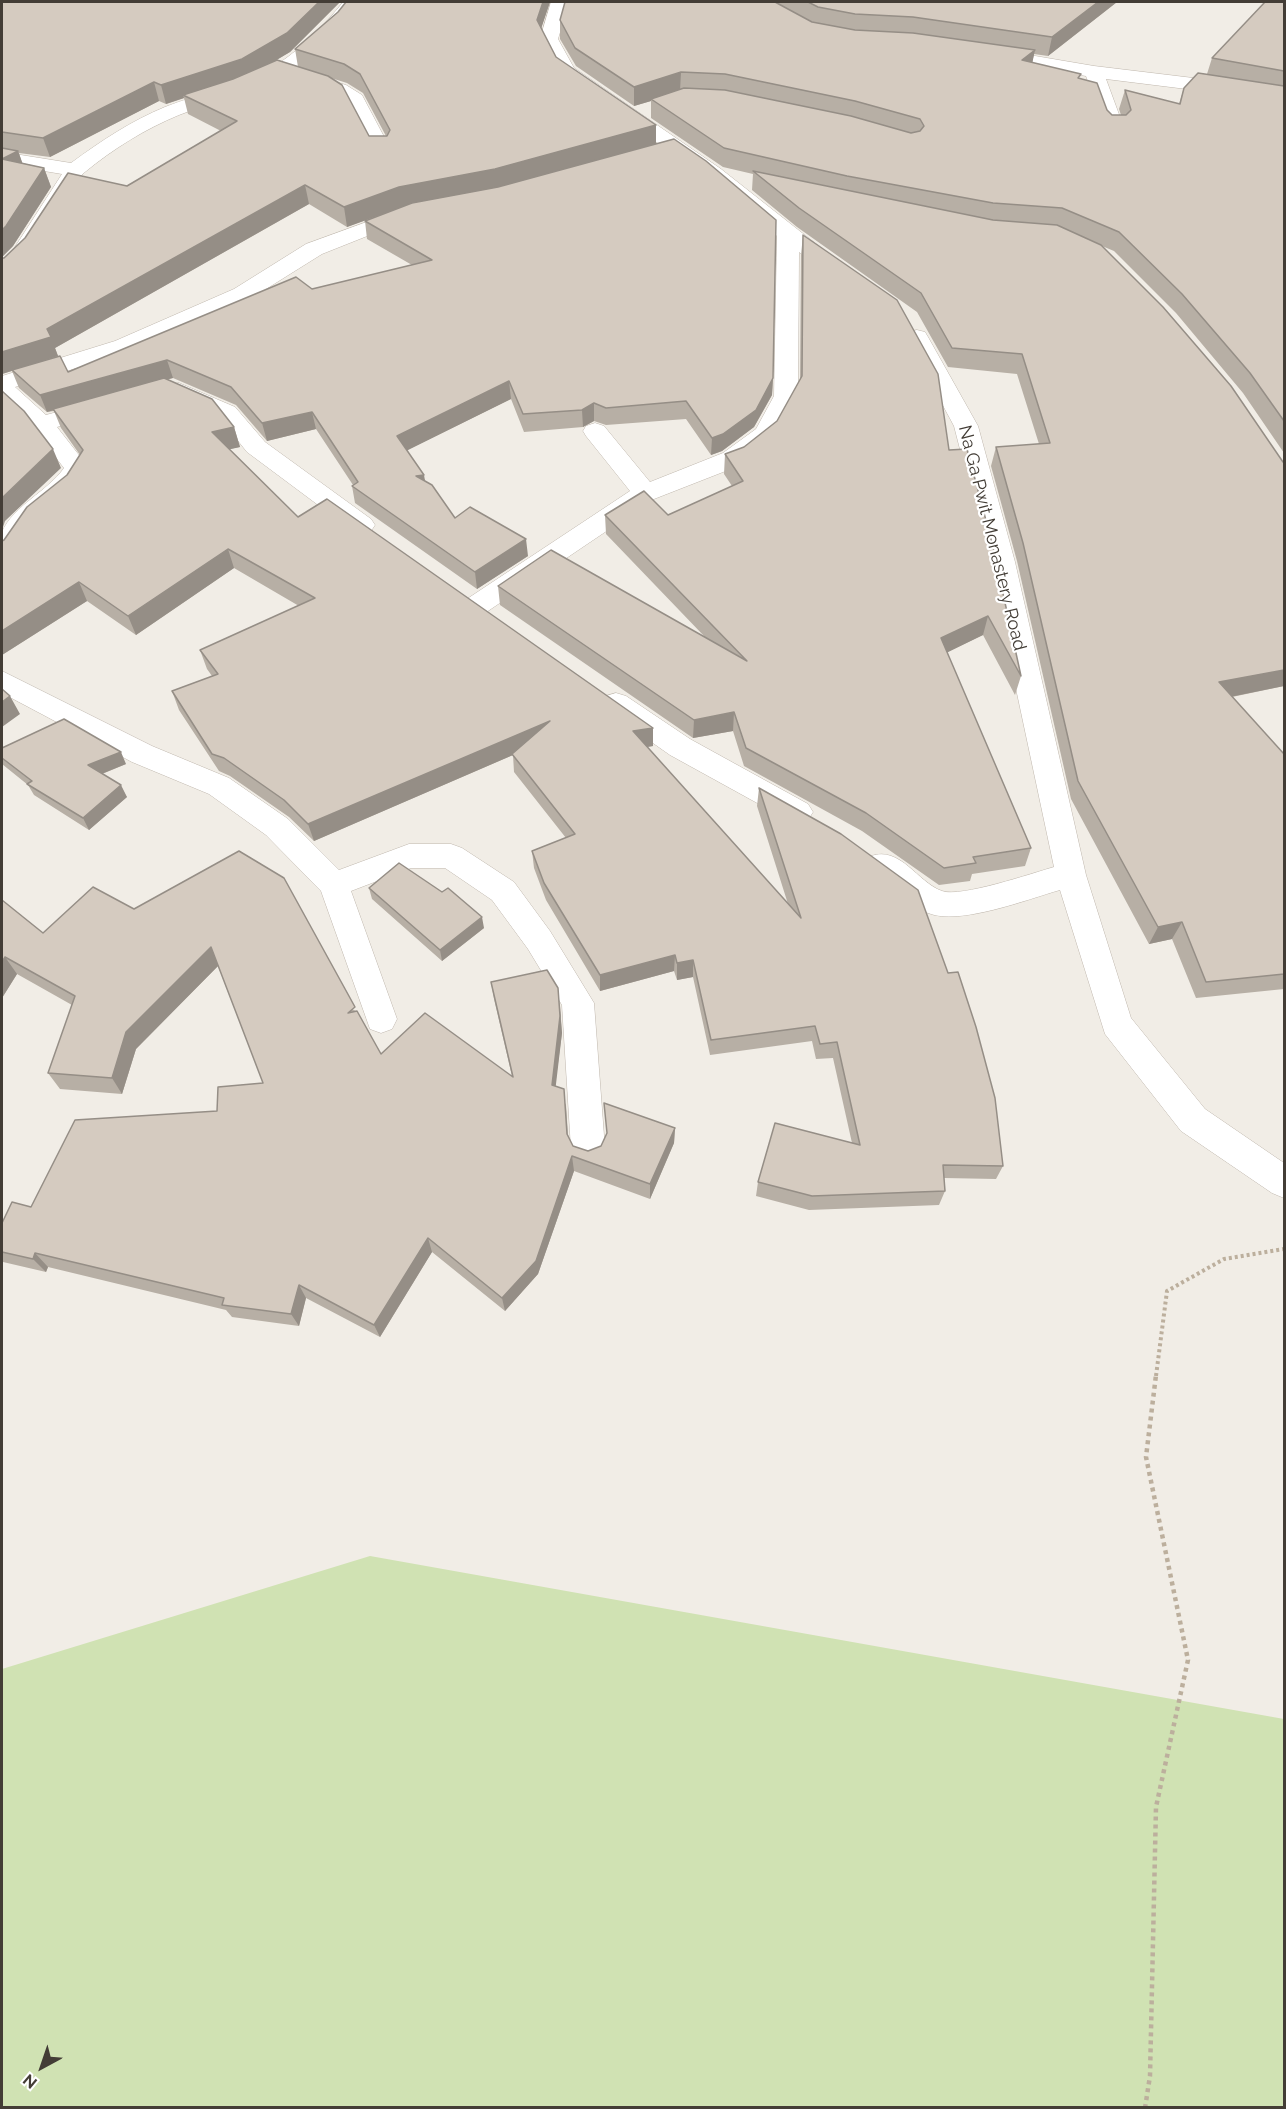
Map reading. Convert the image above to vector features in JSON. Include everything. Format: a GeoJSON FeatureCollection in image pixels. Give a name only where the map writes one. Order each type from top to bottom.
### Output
{"type":"FeatureCollection","features":[{"type":"Feature","properties":{"kind":"street"},"geometry":{"type":"LineString","coordinates":[[2,271],[22,250],[75,170],[118,138],[172,111],[230,92],[280,71],[334,25],[352,2]]}},
{"type":"Feature","properties":{"kind":"street"},"geometry":{"type":"LineString","coordinates":[[560,2],[549,39],[566,71],[641,112],[678,147],[714,173],[788,234],[860,285]]}},
{"type":"Feature","properties":{"kind":"street"},"geometry":{"type":"LineString","coordinates":[[965,51],[1094,72],[1243,90],[1284,99]]}},
{"type":"Feature","properties":{"kind":"street"},"geometry":{"type":"LineString","coordinates":[[280,71],[339,89],[355,99],[381,150]]}},
{"type":"Feature","properties":{"kind":"street"},"geometry":{"type":"LineString","coordinates":[[1094,72],[1114,128]]}},
{"type":"Feature","properties":{"kind":"street"},"geometry":{"type":"LineString","coordinates":[[645,156],[678,147]]}},
{"type":"Feature","properties":{"kind":"street"},"geometry":{"type":"LineString","coordinates":[[2,158],[75,170]]}},
{"type":"Feature","properties":{"kind":"street"},"geometry":{"type":"LineString","coordinates":[[714,173],[757,183]]}},
{"type":"Feature","properties":{"kind":"street"},"geometry":{"type":"LineString","coordinates":[[2,552],[25,519],[64,486],[77,468],[42,424],[2,385],[123,346],[242,294],[314,249],[409,213],[432,208]]}},
{"type":"Feature","properties":{"kind":"street"},"geometry":{"type":"LineString","coordinates":[[476,606],[645,493],[732,459],[765,434],[786,396],[788,234]]}},
{"type":"Feature","properties":{"kind":"street","name":"Na Ga Pwit Monastery Road"},"geometry":{"type":"LineString","coordinates":[[904,314],[966,426],[1002,562],[1071,875],[1117,1024],[1193,1120],[1284,1182]]}},
{"type":"Feature","properties":{"kind":"street"},"geometry":{"type":"LineString","coordinates":[[42,424],[171,387],[227,412],[256,447],[383,540]]}},
{"type":"Feature","properties":{"kind":"street"},"geometry":{"type":"LineString","coordinates":[[595,431],[645,493]]}},
{"type":"Feature","properties":{"kind":"street"},"geometry":{"type":"LineString","coordinates":[[2,681],[142,754],[219,786],[277,827],[334,885],[381,1019]]}},
{"type":"Feature","properties":{"kind":"street"},"geometry":{"type":"LineString","coordinates":[[593,687],[681,747],[820,825]]}},
{"type":"Feature","properties":{"kind":"street"},"geometry":{"type":"LineString","coordinates":[[858,847],[937,904],[966,903],[1071,875]]}},
{"type":"Feature","properties":{"kind":"street"},"geometry":{"type":"LineString","coordinates":[[334,885],[409,856],[451,856],[503,891],[539,940],[578,1003],[588,1149]]}},
{"type":"Feature","properties":{"kind":"path"},"geometry":{"type":"LineString","coordinates":[[1145,2108],[1150,2076],[1156,1807],[1188,1660],[1146,1457],[1167,1291],[1224,1259],[1284,1249]]}},
{"type":"Feature","properties":{"kind":"green space"},"geometry":{"type":"Polygon","coordinates":[[[370,1556],[1284,1719],[1284,2107],[2,2107],[2,1669],[370,1556]]]}},
{"type":"Feature","properties":{"kind":"building"},"geometry":{"type":"Polygon","coordinates":[[[2,2],[319,2],[287,33],[242,59],[161,85],[154,82],[43,138],[2,132],[2,2]]]}},
{"type":"Feature","properties":{"kind":"building"},"geometry":{"type":"Polygon","coordinates":[[[346,2],[543,2],[537,20],[556,57],[656,125],[495,169],[399,187],[344,207],[305,185],[47,329],[51,337],[2,352],[2,258],[25,238],[68,173],[127,186],[237,121],[183,95],[233,79],[277,60],[328,76],[342,85],[369,136],[387,136],[390,130],[360,74],[344,64],[295,49],[338,12],[346,2]]]}},
{"type":"Feature","properties":{"kind":"building"},"geometry":{"type":"Polygon","coordinates":[[[565,2],[775,2],[812,22],[855,30],[913,33],[1035,50],[1022,60],[1081,74],[1078,78],[1097,83],[1107,110],[1112,115],[1126,115],[1131,110],[1125,90],[1180,104],[1184,88],[1198,73],[1284,86],[1284,421],[1250,373],[1182,294],[1119,232],[1062,208],[993,203],[847,176],[724,148],[651,99],[684,88],[725,90],[851,116],[911,133],[920,131],[924,126],[920,119],[855,101],[725,74],[681,72],[634,87],[575,48],[560,20],[565,2]]]}},
{"type":"Feature","properties":{"kind":"building"},"geometry":{"type":"Polygon","coordinates":[[[808,2],[1098,2],[1052,37],[913,17],[855,14],[818,7],[808,2]]]}},
{"type":"Feature","properties":{"kind":"building"},"geometry":{"type":"Polygon","coordinates":[[[1265,2],[1284,2],[1284,71],[1212,58],[1265,2]]]}},
{"type":"Feature","properties":{"kind":"building"},"geometry":{"type":"Polygon","coordinates":[[[674,139],[706,161],[776,220],[773,378],[756,410],[723,434],[712,438],[686,401],[606,408],[594,403],[582,410],[523,414],[509,381],[397,436],[424,475],[416,476],[432,485],[455,518],[470,507],[526,539],[475,572],[352,486],[358,482],[312,412],[262,423],[231,387],[167,360],[40,395],[12,370],[60,356],[68,372],[296,277],[312,289],[432,260],[365,221],[412,203],[498,187],[674,139]]]}},
{"type":"Feature","properties":{"kind":"building"},"geometry":{"type":"Polygon","coordinates":[[[2,148],[18,151],[2,159],[2,148]]]}},
{"type":"Feature","properties":{"kind":"building"},"geometry":{"type":"Polygon","coordinates":[[[2,159],[44,168],[2,230],[2,159]]]}},
{"type":"Feature","properties":{"kind":"building"},"geometry":{"type":"Polygon","coordinates":[[[753,171],[993,220],[1057,225],[1101,245],[1163,307],[1231,386],[1284,462],[1284,670],[1219,682],[1284,754],[1284,974],[1206,982],[1182,922],[1158,927],[1078,781],[1023,543],[996,447],[1050,443],[1022,354],[952,348],[921,293],[799,208],[753,171]]]}},
{"type":"Feature","properties":{"kind":"building"},"geometry":{"type":"Polygon","coordinates":[[[803,235],[897,300],[938,374],[949,450],[967,449],[992,543],[1021,676],[988,616],[941,638],[1031,848],[973,857],[976,863],[944,868],[866,813],[746,748],[734,712],[694,720],[498,586],[551,550],[747,661],[605,515],[644,491],[668,515],[743,481],[725,454],[744,447],[777,421],[802,376],[803,235]]]}},
{"type":"Feature","properties":{"kind":"building"},"geometry":{"type":"Polygon","coordinates":[[[164,378],[212,399],[234,427],[212,432],[298,517],[327,499],[653,728],[633,731],[801,918],[759,788],[841,834],[918,890],[948,973],[958,972],[976,1027],[995,1098],[1003,1166],[943,1165],[945,1191],[812,1196],[758,1182],[775,1123],[860,1145],[837,1042],[820,1044],[815,1026],[711,1040],[693,960],[677,963],[675,955],[600,975],[544,883],[532,851],[575,834],[512,754],[550,721],[308,824],[284,800],[224,758],[212,754],[172,691],[218,674],[200,650],[315,598],[228,549],[128,616],[79,582],[2,631],[2,541],[27,507],[67,475],[83,450],[53,409],[164,378]]]}},
{"type":"Feature","properties":{"kind":"building"},"geometry":{"type":"Polygon","coordinates":[[[2,391],[24,411],[53,449],[2,498],[2,391]]]}},
{"type":"Feature","properties":{"kind":"building"},"geometry":{"type":"Polygon","coordinates":[[[2,689],[10,696],[2,702],[2,689]]]}},
{"type":"Feature","properties":{"kind":"building"},"geometry":{"type":"Polygon","coordinates":[[[64,719],[121,752],[88,765],[121,785],[83,818],[27,784],[32,781],[2,758],[2,748],[64,719]]]}},
{"type":"Feature","properties":{"kind":"building"},"geometry":{"type":"Polygon","coordinates":[[[239,851],[284,878],[355,1007],[348,1013],[357,1011],[381,1054],[425,1013],[513,1077],[491,982],[547,970],[558,988],[560,1016],[552,1085],[564,1089],[567,1134],[573,1146],[588,1151],[601,1146],[607,1133],[604,1103],[675,1128],[650,1184],[572,1156],[536,1261],[502,1298],[428,1238],[374,1325],[299,1285],[291,1314],[222,1305],[224,1298],[35,1253],[33,1259],[2,1252],[2,1223],[12,1202],[31,1207],[75,1120],[217,1111],[218,1087],[263,1083],[211,947],[126,1032],[112,1078],[48,1073],[75,996],[5,957],[2,962],[2,900],[43,933],[93,887],[134,909],[239,851]]]}},
{"type":"Feature","properties":{"kind":"building"},"geometry":{"type":"Polygon","coordinates":[[[399,863],[442,892],[448,888],[482,917],[440,950],[369,888],[399,863]]]}}]}
